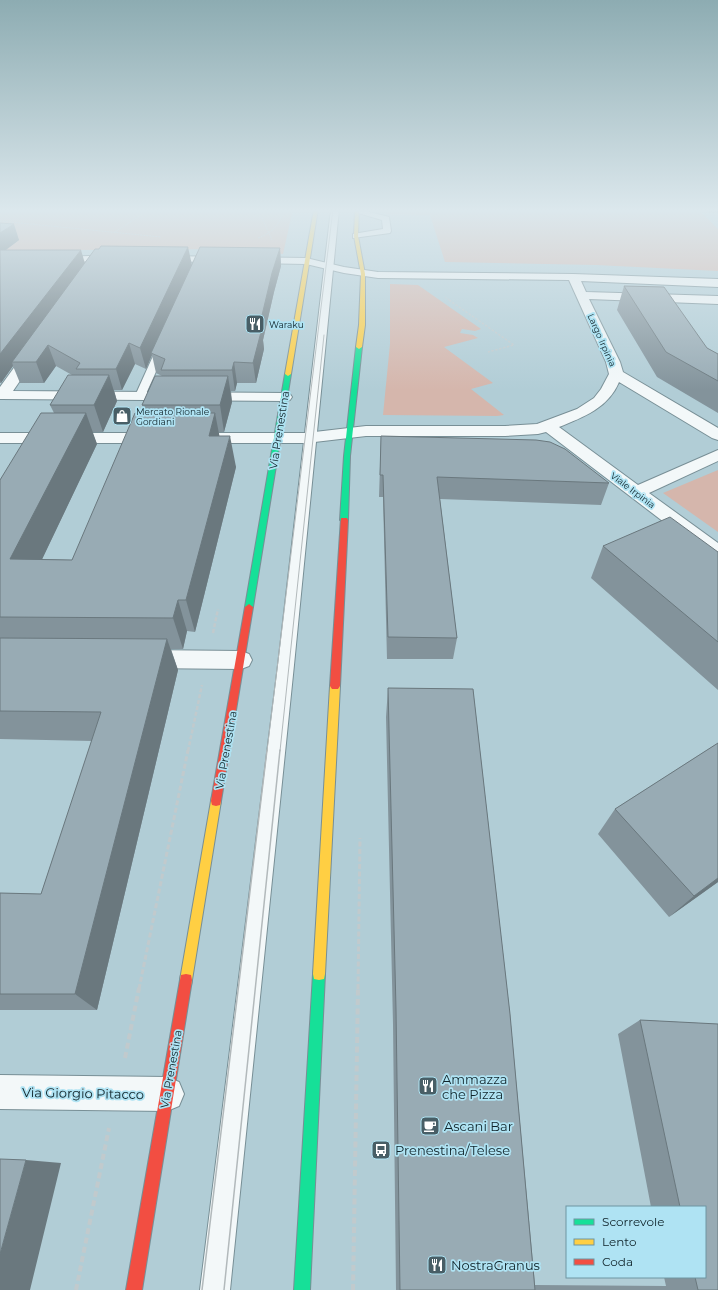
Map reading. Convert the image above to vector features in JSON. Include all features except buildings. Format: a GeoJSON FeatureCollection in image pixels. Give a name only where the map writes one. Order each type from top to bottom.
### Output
{"type":"FeatureCollection","features":[{"type":"Feature","properties":{"kind":"main road","name":"Via Prenestina"},"geometry":{"type":"LineString","coordinates":[[134,1290],[285,397],[305,269]]}},
{"type":"Feature","properties":{"kind":"main road"},"geometry":{"type":"LineString","coordinates":[[302,1290],[349,432],[362,332],[362,269]]}},
{"type":"Feature","properties":{"kind":"street"},"geometry":{"type":"LineString","coordinates":[[343,269],[363,274],[378,275],[573,277],[718,282]]}},
{"type":"Feature","properties":{"kind":"street","name":"Largo Irpinia"},"geometry":{"type":"LineString","coordinates":[[0,438],[24,445],[176,438],[310,437],[366,430],[506,431],[527,430],[548,426],[591,407],[608,391],[616,374],[613,362],[573,277]]}},
{"type":"Feature","properties":{"kind":"street"},"geometry":{"type":"LineString","coordinates":[[702,282],[697,285],[698,290],[703,294],[718,300]]}},
{"type":"Feature","properties":{"kind":"street"},"geometry":{"type":"LineString","coordinates":[[581,295],[718,300]]}},
{"type":"Feature","properties":{"kind":"street"},"geometry":{"type":"LineString","coordinates":[[1,395],[42,339]]}},
{"type":"Feature","properties":{"kind":"street"},"geometry":{"type":"LineString","coordinates":[[616,374],[718,434]]}},
{"type":"Feature","properties":{"kind":"street"},"geometry":{"type":"LineString","coordinates":[[1,395],[285,397]]}},
{"type":"Feature","properties":{"kind":"street","name":"Viale Irpinia"},"geometry":{"type":"LineString","coordinates":[[548,426],[718,553]]}},
{"type":"Feature","properties":{"kind":"street"},"geometry":{"type":"LineString","coordinates":[[636,492],[718,455]]}},
{"type":"Feature","properties":{"kind":"street"},"geometry":{"type":"LineString","coordinates":[[125,659],[241,660]]}},
{"type":"Feature","properties":{"kind":"street","name":"Via Giorgio Pitacco"},"geometry":{"type":"LineString","coordinates":[[0,1092],[167,1094]]}},
{"type":"Feature","properties":{"kind":"lane"},"geometry":{"type":"LineString","coordinates":[[215,1290],[286,665],[329,269]]}},
{"type":"Feature","properties":{"kind":"lane"},"geometry":{"type":"LineString","coordinates":[[140,396],[165,338]]}},
{"type":"Feature","properties":{"kind":"path"},"geometry":{"type":"LineString","coordinates":[[440,294],[514,345],[488,352]]}},
{"type":"Feature","properties":{"kind":"path"},"geometry":{"type":"LineString","coordinates":[[133,1018],[202,689]]}},
{"type":"Feature","properties":{"kind":"path"},"geometry":{"type":"LineString","coordinates":[[353,1290],[360,835]]}},
{"type":"Feature","properties":{"kind":"path"},"geometry":{"type":"LineString","coordinates":[[76,1290],[106,1142]]}},
{"type":"Feature","properties":{"kind":"shaded area"},"geometry":{"type":"Polygon","coordinates":[[[681,269],[718,269],[718,271],[681,269]]]}},
{"type":"Feature","properties":{"kind":"shaded area"},"geometry":{"type":"Polygon","coordinates":[[[390,284],[418,285],[481,329],[475,331],[462,329],[460,333],[473,335],[478,338],[444,347],[493,383],[471,389],[504,415],[383,415],[390,344],[390,284]]]}},
{"type":"Feature","properties":{"kind":"shaded area"},"geometry":{"type":"Polygon","coordinates":[[[718,470],[718,532],[663,493],[718,470]]]}},
{"type":"Feature","properties":{"kind":"tram line"},"geometry":{"type":"LineString","coordinates":[[267,751],[326,269]]}},
{"type":"Feature","properties":{"kind":"tram line"},"geometry":{"type":"LineString","coordinates":[[280,751],[324,335]]}},
{"type":"Feature","properties":{"kind":"tram line"},"geometry":{"type":"LineString","coordinates":[[202,1290],[267,750]]}},
{"type":"Feature","properties":{"kind":"tram line"},"geometry":{"type":"LineString","coordinates":[[224,1290],[280,750]]}},
{"type":"Feature","properties":{"kind":"traffic: fast"},"geometry":{"type":"LineString","coordinates":[[344,520],[347,456],[359,347]]}},
{"type":"Feature","properties":{"kind":"traffic: fast"},"geometry":{"type":"LineString","coordinates":[[249,607],[288,374]]}},
{"type":"Feature","properties":{"kind":"traffic: fast"},"geometry":{"type":"LineString","coordinates":[[302,1290],[319,974]]}},
{"type":"Feature","properties":{"kind":"traffic: slow"},"geometry":{"type":"LineString","coordinates":[[288,374],[306,269]]}},
{"type":"Feature","properties":{"kind":"traffic: slow"},"geometry":{"type":"LineString","coordinates":[[359,347],[362,325],[362,269]]}},
{"type":"Feature","properties":{"kind":"traffic: slow"},"geometry":{"type":"LineString","coordinates":[[319,974],[335,686]]}},
{"type":"Feature","properties":{"kind":"traffic: slow"},"geometry":{"type":"LineString","coordinates":[[186,980],[216,801]]}},
{"type":"Feature","properties":{"kind":"traffic: jam"},"geometry":{"type":"LineString","coordinates":[[335,686],[344,520]]}},
{"type":"Feature","properties":{"kind":"traffic: jam"},"geometry":{"type":"LineString","coordinates":[[216,801],[249,607]]}},
{"type":"Feature","properties":{"kind":"traffic: jam"},"geometry":{"type":"LineString","coordinates":[[134,1290],[186,980]]}},
{"type":"Feature","properties":{"kind":"place","name":"Waraku"},"geometry":{"type":"Point","coordinates":[255,324]}},
{"type":"Feature","properties":{"kind":"place","name":"Mercato Rionale Gordiani"},"geometry":{"type":"Point","coordinates":[122,416]}},
{"type":"Feature","properties":{"kind":"place","name":"Ammazza che Pizza"},"geometry":{"type":"Point","coordinates":[428,1086]}},
{"type":"Feature","properties":{"kind":"place","name":"Ascani Bar"},"geometry":{"type":"Point","coordinates":[430,1126]}},
{"type":"Feature","properties":{"kind":"place","name":"Prenestina/Telese"},"geometry":{"type":"Point","coordinates":[381,1150]}},
{"type":"Feature","properties":{"kind":"place","name":"NostraGranus"},"geometry":{"type":"Point","coordinates":[437,1265]}}]}
